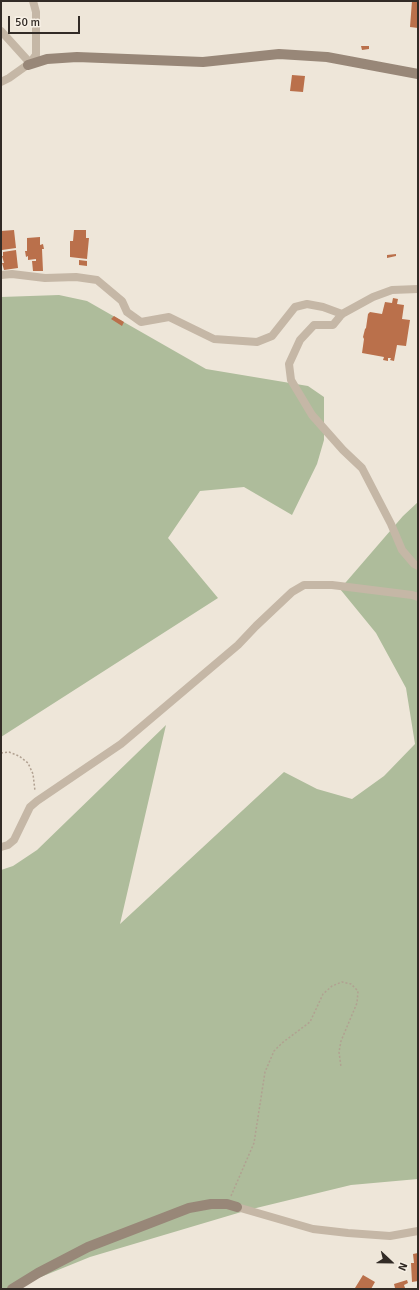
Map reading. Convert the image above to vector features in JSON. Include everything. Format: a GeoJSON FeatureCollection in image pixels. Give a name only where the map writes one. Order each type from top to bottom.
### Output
{"type":"FeatureCollection","features":[{"type":"Feature","properties":{"kind":"street"},"geometry":{"type":"LineString","coordinates":[[1,82],[29,64],[36,55],[36,12],[33,1]]}},
{"type":"Feature","properties":{"kind":"street"},"geometry":{"type":"LineString","coordinates":[[1,31],[29,64]]}},
{"type":"Feature","properties":{"kind":"street"},"geometry":{"type":"LineString","coordinates":[[29,64],[47,59],[77,57],[203,62],[279,54],[327,57],[418,74]]}},
{"type":"Feature","properties":{"kind":"street"},"geometry":{"type":"LineString","coordinates":[[1,275],[12,274],[45,278],[76,277],[97,280],[122,301],[127,312],[141,322],[169,318],[214,339],[257,342],[272,336],[295,307],[307,304],[322,307],[342,314]]}},
{"type":"Feature","properties":{"kind":"street"},"geometry":{"type":"LineString","coordinates":[[418,289],[392,290],[373,297],[342,314],[333,325],[314,325],[300,340],[289,364],[290,380],[312,415],[343,450],[362,468],[391,524],[402,550],[414,564],[418,566]]}},
{"type":"Feature","properties":{"kind":"street"},"geometry":{"type":"LineString","coordinates":[[1,847],[8,845],[14,840],[30,807],[121,744],[238,645],[292,592],[304,585],[332,585],[418,597]]}},
{"type":"Feature","properties":{"kind":"street"},"geometry":{"type":"LineString","coordinates":[[12,1289],[38,1273],[88,1247],[189,1208],[211,1204],[232,1206],[313,1229],[390,1236],[418,1231]]}},
{"type":"Feature","properties":{"kind":"path"},"geometry":{"type":"LineString","coordinates":[[1,753],[9,752],[19,756],[28,763],[33,774],[37,801]]}},
{"type":"Feature","properties":{"kind":"path"},"geometry":{"type":"LineString","coordinates":[[232,1206],[254,1143],[265,1072],[274,1051],[282,1043],[310,1022],[323,994],[332,986],[342,982],[351,984],[358,991],[357,1003],[338,1052],[341,1067]]}},
{"type":"Feature","properties":{"kind":"green space"},"geometry":{"type":"Polygon","coordinates":[[[59,295],[87,301],[206,369],[308,386],[324,397],[324,440],[317,464],[292,515],[244,487],[200,491],[168,538],[218,598],[1,737],[1,297],[59,295]]]}},
{"type":"Feature","properties":{"kind":"green space"},"geometry":{"type":"Polygon","coordinates":[[[418,502],[418,1179],[351,1185],[248,1210],[90,1257],[26,1283],[15,1289],[1,1289],[1,870],[13,866],[37,850],[166,725],[120,924],[284,772],[317,789],[352,799],[384,776],[415,744],[406,688],[376,633],[340,589],[403,516],[418,502]]]}},
{"type":"Feature","properties":{"kind":"building"},"geometry":{"type":"Polygon","coordinates":[[[412,1],[418,1],[418,28],[410,27],[412,1]]]}},
{"type":"Feature","properties":{"kind":"building"},"geometry":{"type":"Polygon","coordinates":[[[361,46],[369,46],[369,49],[362,50],[361,46]]]}},
{"type":"Feature","properties":{"kind":"building"},"geometry":{"type":"Polygon","coordinates":[[[292,75],[305,76],[303,92],[290,91],[292,75]]]}},
{"type":"Feature","properties":{"kind":"building"},"geometry":{"type":"Polygon","coordinates":[[[14,230],[16,248],[2,250],[1,231],[14,230]]]}},
{"type":"Feature","properties":{"kind":"building"},"geometry":{"type":"Polygon","coordinates":[[[74,230],[86,230],[86,238],[89,238],[87,259],[70,257],[70,241],[73,241],[74,230]]]}},
{"type":"Feature","properties":{"kind":"building"},"geometry":{"type":"Polygon","coordinates":[[[40,237],[40,245],[43,244],[44,249],[42,249],[43,271],[33,271],[32,261],[36,261],[36,259],[28,260],[28,256],[26,257],[25,251],[27,251],[27,238],[40,237]]]}},
{"type":"Feature","properties":{"kind":"building"},"geometry":{"type":"Polygon","coordinates":[[[16,250],[18,268],[4,270],[2,263],[4,263],[2,256],[3,252],[16,250]]]}},
{"type":"Feature","properties":{"kind":"building"},"geometry":{"type":"Polygon","coordinates":[[[396,254],[396,256],[387,258],[387,255],[396,254]]]}},
{"type":"Feature","properties":{"kind":"building"},"geometry":{"type":"Polygon","coordinates":[[[79,260],[87,261],[87,266],[79,265],[79,260]]]}},
{"type":"Feature","properties":{"kind":"building"},"geometry":{"type":"Polygon","coordinates":[[[393,298],[398,299],[397,304],[404,305],[402,319],[410,320],[406,346],[397,345],[394,361],[390,360],[391,358],[388,358],[388,361],[383,360],[384,357],[362,353],[363,337],[368,314],[370,312],[382,314],[385,302],[392,303],[393,298]]]}},
{"type":"Feature","properties":{"kind":"building"},"geometry":{"type":"Polygon","coordinates":[[[114,316],[124,322],[122,326],[111,319],[114,316]]]}},
{"type":"Feature","properties":{"kind":"building"},"geometry":{"type":"Polygon","coordinates":[[[418,1253],[418,1281],[412,1282],[411,1263],[414,1263],[413,1254],[418,1253]]]}},
{"type":"Feature","properties":{"kind":"building"},"geometry":{"type":"Polygon","coordinates":[[[363,1275],[375,1282],[371,1289],[355,1288],[363,1275]]]}},
{"type":"Feature","properties":{"kind":"building"},"geometry":{"type":"Polygon","coordinates":[[[407,1280],[408,1283],[404,1285],[405,1288],[392,1289],[395,1288],[394,1284],[407,1280]]]}}]}
